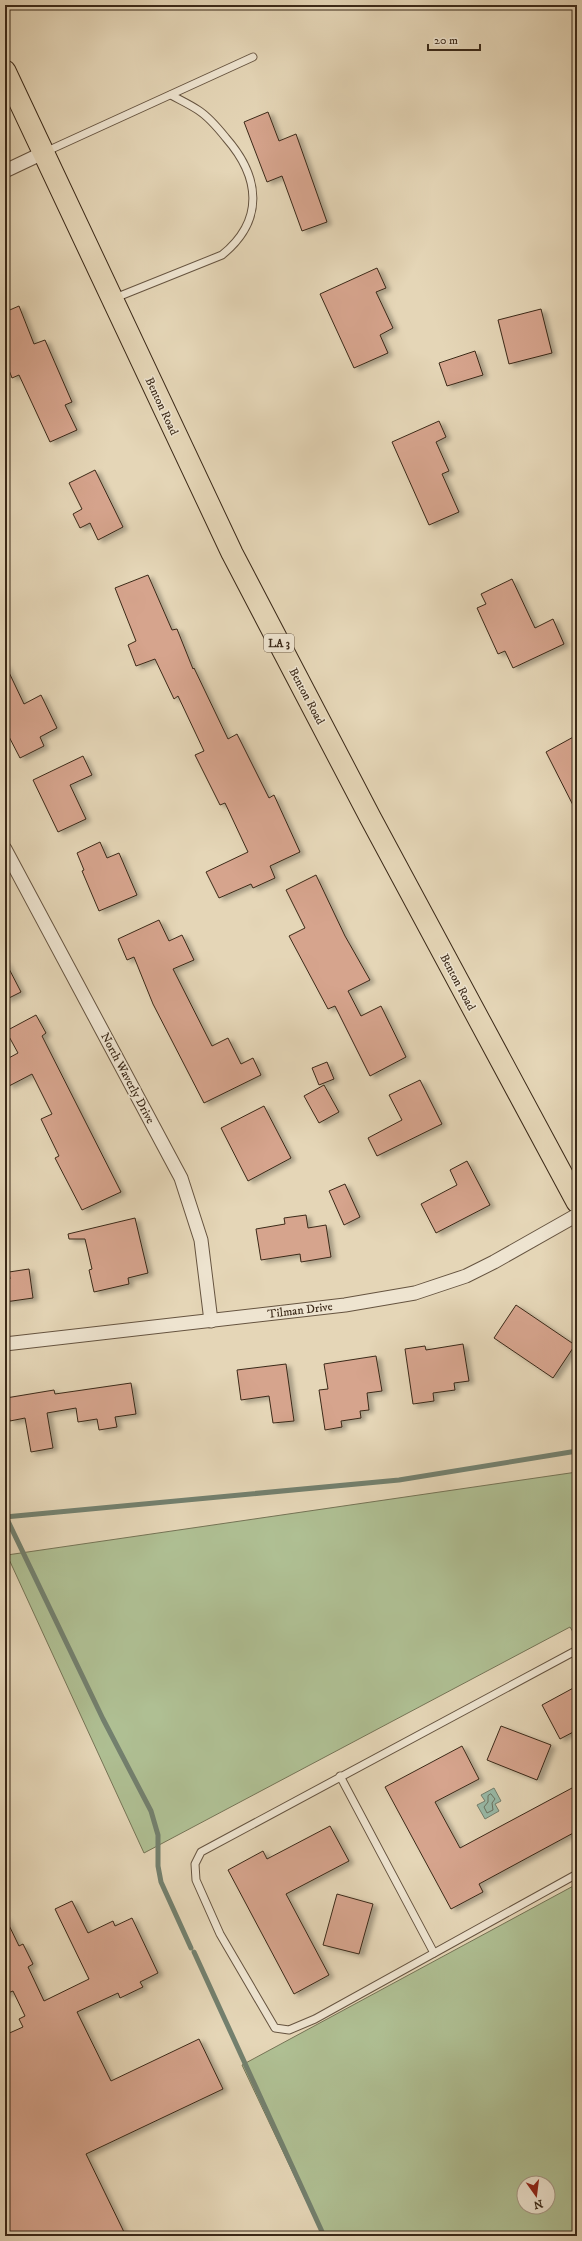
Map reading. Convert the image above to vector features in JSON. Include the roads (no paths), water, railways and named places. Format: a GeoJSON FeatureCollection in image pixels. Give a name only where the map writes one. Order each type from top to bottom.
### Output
{"type":"FeatureCollection","features":[{"type":"Feature","properties":{"kind":"main road","name":"Benton Road"},"geometry":{"type":"LineString","coordinates":[[5,71],[232,553],[367,811],[577,1202]]}},
{"type":"Feature","properties":{"kind":"street"},"geometry":{"type":"LineString","coordinates":[[5,171],[43,153]]}},
{"type":"Feature","properties":{"kind":"street","name":"North Waverly Drive"},"geometry":{"type":"LineString","coordinates":[[5,849],[181,1178],[201,1240],[212,1321]]}},
{"type":"Feature","properties":{"kind":"street","name":"Tilman Drive"},"geometry":{"type":"LineString","coordinates":[[5,1344],[345,1305],[415,1293],[466,1276],[577,1216]]}},
{"type":"Feature","properties":{"kind":"lane"},"geometry":{"type":"LineString","coordinates":[[43,153],[253,57]]}},
{"type":"Feature","properties":{"kind":"lane"},"geometry":{"type":"LineString","coordinates":[[112,299],[222,255],[236,243],[246,228],[253,210],[254,189],[249,173],[237,150],[217,126],[199,110],[171,95]]}},
{"type":"Feature","properties":{"kind":"lane"},"geometry":{"type":"LineString","coordinates":[[577,1650],[201,1852],[195,1864],[196,1880],[220,1934],[275,2028],[290,2030],[577,1874]]}},
{"type":"Feature","properties":{"kind":"lane"},"geometry":{"type":"LineString","coordinates":[[340,1776],[434,1953]]}},
{"type":"Feature","properties":{"kind":"water"},"geometry":{"type":"Polygon","coordinates":[[[494,1788],[501,1801],[495,1804],[499,1811],[485,1819],[477,1805],[485,1801],[481,1795],[494,1788]]]}},
{"type":"Feature","properties":{"kind":"waterway"},"geometry":{"type":"LineString","coordinates":[[5,1517],[399,1480],[577,1451]]}},
{"type":"Feature","properties":{"kind":"waterway"},"geometry":{"type":"LineString","coordinates":[[6,1517],[103,1719],[151,1811],[158,1835],[158,1866],[161,1882],[191,1948]]}},
{"type":"Feature","properties":{"kind":"waterway"},"geometry":{"type":"LineString","coordinates":[[194,1952],[324,2236]]}}]}
